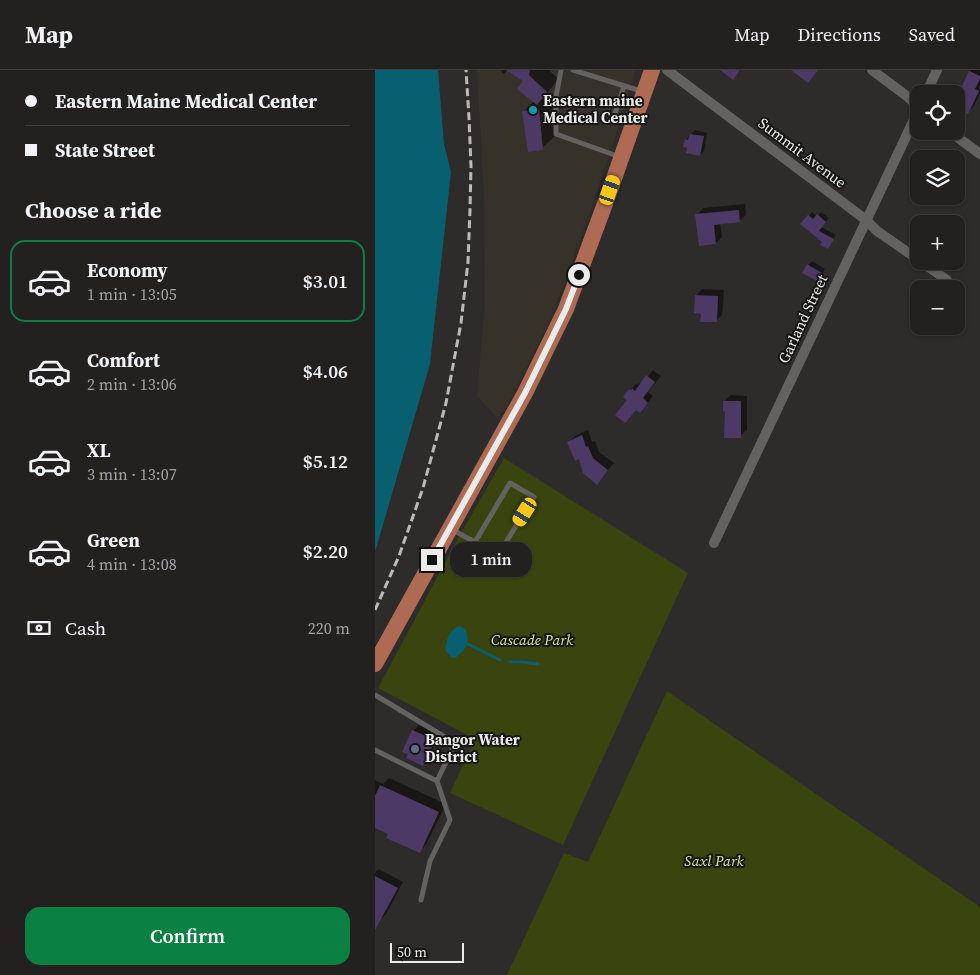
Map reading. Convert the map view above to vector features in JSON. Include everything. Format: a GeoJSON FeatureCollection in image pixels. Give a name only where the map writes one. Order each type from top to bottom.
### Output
{"type":"FeatureCollection","features":[{"type":"Feature","properties":{"kind":"main road"},"geometry":{"type":"LineString","coordinates":[[375,664],[525,393],[566,309],[652,70]]}},
{"type":"Feature","properties":{"kind":"street","name":"Summit Avenue"},"geometry":{"type":"LineString","coordinates":[[667,70],[910,255]]}},
{"type":"Feature","properties":{"kind":"street"},"geometry":{"type":"LineString","coordinates":[[872,70],[910,98]]}},
{"type":"Feature","properties":{"kind":"street"},"geometry":{"type":"LineString","coordinates":[[930,85],[937,70]]}},
{"type":"Feature","properties":{"kind":"street","name":"Garland Street"},"geometry":{"type":"LineString","coordinates":[[714,542],[910,127]]}},
{"type":"Feature","properties":{"kind":"street"},"geometry":{"type":"LineString","coordinates":[[961,140],[980,154]]}},
{"type":"Feature","properties":{"kind":"street","name":"Summit Avenue"},"geometry":{"type":"LineString","coordinates":[[932,270],[947,280]]}},
{"type":"Feature","properties":{"kind":"lane"},"geometry":{"type":"LineString","coordinates":[[561,70],[556,97],[557,134],[622,157]]}},
{"type":"Feature","properties":{"kind":"lane"},"geometry":{"type":"LineString","coordinates":[[573,70],[644,92]]}},
{"type":"Feature","properties":{"kind":"lane"},"geometry":{"type":"LineString","coordinates":[[614,117],[624,86]]}},
{"type":"Feature","properties":{"kind":"lane"},"geometry":{"type":"LineString","coordinates":[[449,528],[498,555],[534,497],[510,483],[475,542]]}},
{"type":"Feature","properties":{"kind":"lane"},"geometry":{"type":"LineString","coordinates":[[375,695],[455,743],[437,781],[450,820],[430,861],[421,900]]}},
{"type":"Feature","properties":{"kind":"lane"},"geometry":{"type":"LineString","coordinates":[[375,750],[437,781]]}},
{"type":"Feature","properties":{"kind":"shaded area","name":"Eastern maine Medical Center"},"geometry":{"type":"Polygon","coordinates":[[[477,70],[635,70],[625,107],[591,210],[552,316],[512,397],[498,419],[477,396],[485,303],[484,196],[477,70]]]}},
{"type":"Feature","properties":{"kind":"green space","name":"Cascade Park"},"geometry":{"type":"Polygon","coordinates":[[[504,458],[688,573],[563,845],[450,793],[475,739],[378,688],[456,542],[504,458]]]}},
{"type":"Feature","properties":{"kind":"green space","name":"Saxl Park"},"geometry":{"type":"Polygon","coordinates":[[[667,691],[980,907],[980,975],[507,975],[564,853],[588,862],[667,691]]]}},
{"type":"Feature","properties":{"kind":"water"},"geometry":{"type":"Polygon","coordinates":[[[375,70],[438,70],[444,144],[451,172],[430,364],[375,552],[375,70]]]}},
{"type":"Feature","properties":{"kind":"water"},"geometry":{"type":"Polygon","coordinates":[[[459,626],[466,631],[468,642],[463,651],[455,658],[451,657],[445,650],[450,633],[459,626]]]}},
{"type":"Feature","properties":{"kind":"building"},"geometry":{"type":"Polygon","coordinates":[[[506,70],[530,70],[529,75],[547,92],[537,105],[517,89],[523,81],[506,70]]]}},
{"type":"Feature","properties":{"kind":"building"},"geometry":{"type":"Polygon","coordinates":[[[720,70],[740,70],[733,80],[720,70]]]}},
{"type":"Feature","properties":{"kind":"building"},"geometry":{"type":"Polygon","coordinates":[[[791,70],[818,70],[808,83],[791,70]]]}},
{"type":"Feature","properties":{"kind":"building"},"geometry":{"type":"Polygon","coordinates":[[[969,71],[980,76],[975,89],[979,91],[968,114],[965,113],[965,85],[962,85],[969,71]]]}},
{"type":"Feature","properties":{"kind":"building"},"geometry":{"type":"Polygon","coordinates":[[[539,109],[543,150],[528,152],[522,111],[539,109]]]}},
{"type":"Feature","properties":{"kind":"building"},"geometry":{"type":"Polygon","coordinates":[[[690,134],[704,136],[700,156],[686,153],[687,148],[683,147],[685,139],[688,140],[690,134]]]}},
{"type":"Feature","properties":{"kind":"building"},"geometry":{"type":"Polygon","coordinates":[[[739,210],[740,222],[714,225],[716,244],[699,246],[695,214],[739,210]]]}},
{"type":"Feature","properties":{"kind":"building"},"geometry":{"type":"Polygon","coordinates":[[[817,214],[826,222],[819,231],[834,239],[828,249],[820,245],[822,242],[800,224],[808,215],[813,219],[817,214]]]}},
{"type":"Feature","properties":{"kind":"building"},"geometry":{"type":"Polygon","coordinates":[[[807,264],[822,273],[817,281],[802,273],[807,264]]]}},
{"type":"Feature","properties":{"kind":"building"},"geometry":{"type":"Polygon","coordinates":[[[695,295],[718,296],[717,322],[700,322],[701,314],[694,313],[695,295]]]}},
{"type":"Feature","properties":{"kind":"building"},"geometry":{"type":"Polygon","coordinates":[[[646,375],[655,382],[643,398],[648,403],[640,413],[636,410],[625,423],[615,415],[627,400],[623,397],[629,389],[631,390],[632,388],[635,391],[646,375]]]}},
{"type":"Feature","properties":{"kind":"building"},"geometry":{"type":"Polygon","coordinates":[[[723,401],[741,401],[741,438],[724,438],[725,411],[723,412],[723,401]]]}},
{"type":"Feature","properties":{"kind":"building"},"geometry":{"type":"Polygon","coordinates":[[[582,435],[586,447],[588,446],[593,458],[608,470],[597,485],[583,473],[579,459],[575,461],[567,442],[582,435]]]}},
{"type":"Feature","properties":{"kind":"building"},"geometry":{"type":"Polygon","coordinates":[[[412,730],[436,738],[423,766],[406,758],[408,754],[402,752],[412,730]]]}},
{"type":"Feature","properties":{"kind":"building"},"geometry":{"type":"Polygon","coordinates":[[[380,785],[439,812],[420,853],[386,838],[388,834],[375,828],[375,796],[380,785]]]}},
{"type":"Feature","properties":{"kind":"building"},"geometry":{"type":"Polygon","coordinates":[[[375,876],[398,888],[375,930],[375,876]]]}},
{"type":"Feature","properties":{"kind":"waterway"},"geometry":{"type":"LineString","coordinates":[[468,644],[500,660]]}},
{"type":"Feature","properties":{"kind":"waterway"},"geometry":{"type":"LineString","coordinates":[[510,662],[538,664]]}},
{"type":"Feature","properties":{"kind":"railway"},"geometry":{"type":"LineString","coordinates":[[375,610],[399,556],[423,488],[446,403],[461,323],[468,262],[471,166],[466,70]]}},
{"type":"Feature","properties":{"kind":"place","name":"Eastern maine Medical Center"},"geometry":{"type":"Point","coordinates":[533,110]}},
{"type":"Feature","properties":{"kind":"place","name":"Bangor Water District"},"geometry":{"type":"Point","coordinates":[415,749]}},
{"type":"Feature","properties":{"kind":"route"},"geometry":{"type":"LineString","coordinates":[[432,560],[525,393],[566,309],[579,275]]}}]}
